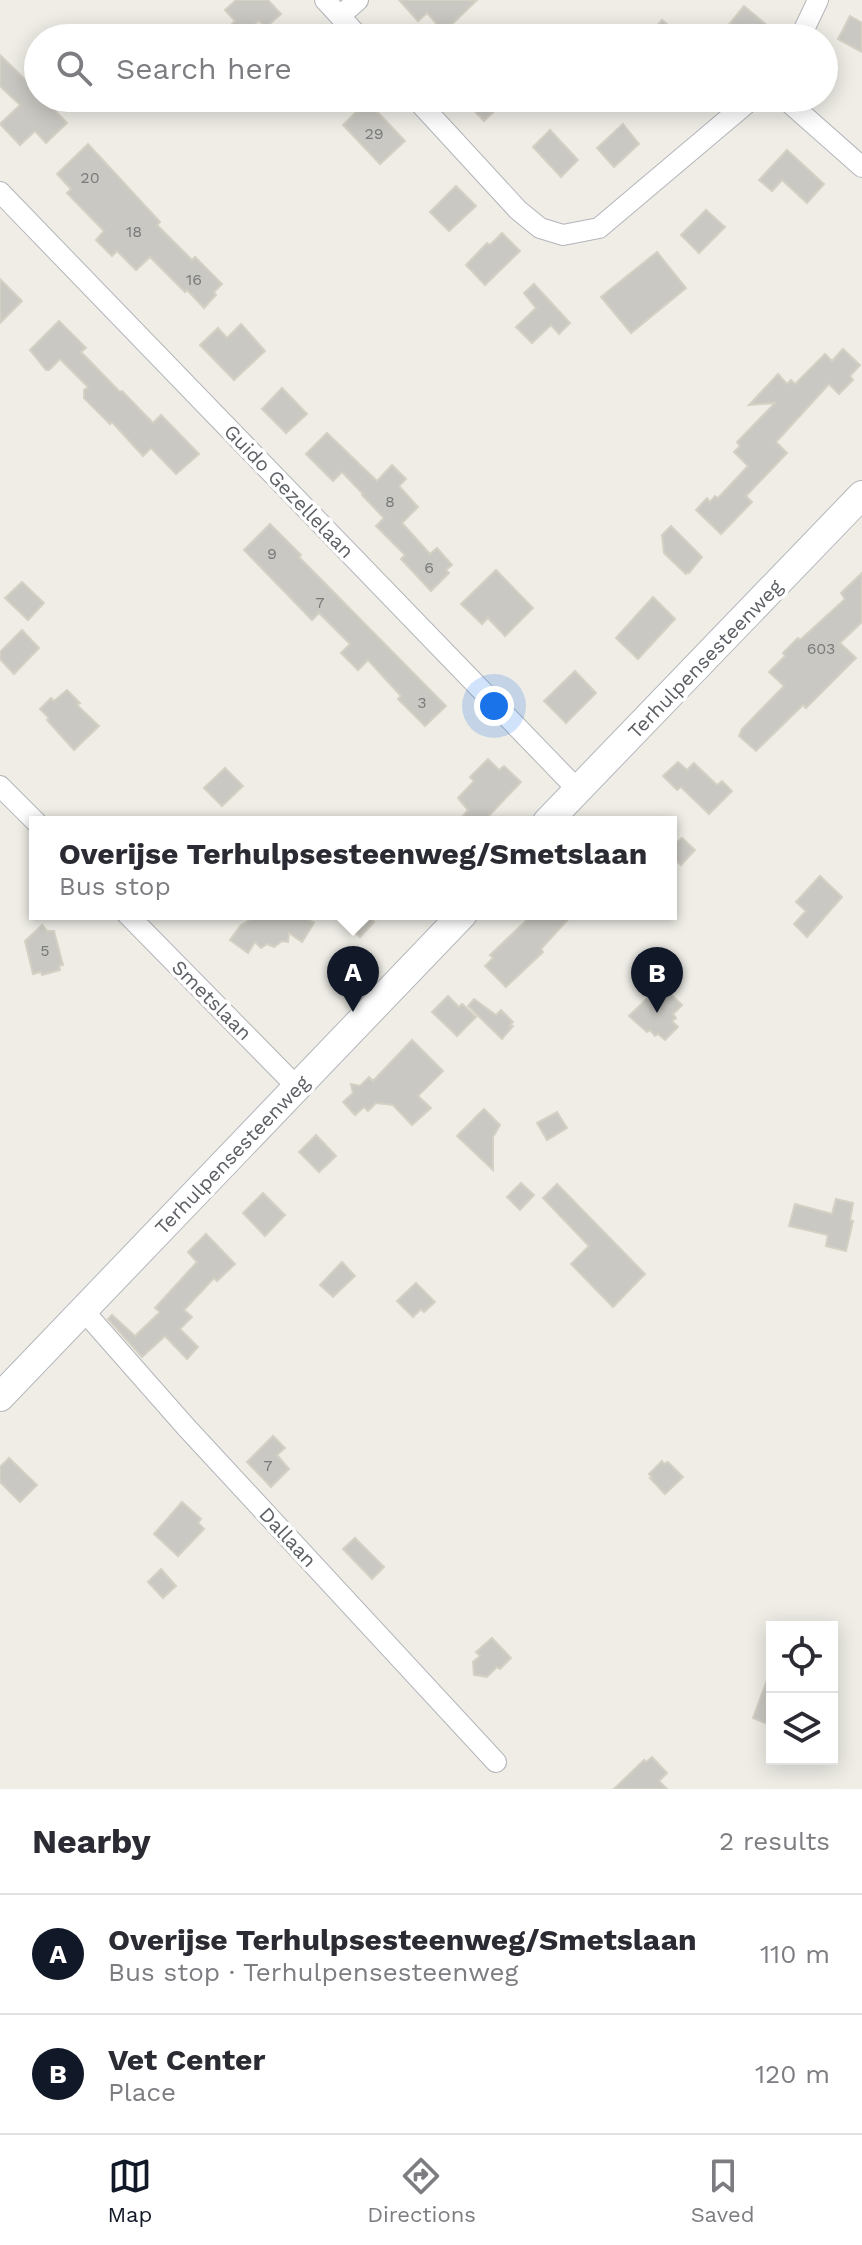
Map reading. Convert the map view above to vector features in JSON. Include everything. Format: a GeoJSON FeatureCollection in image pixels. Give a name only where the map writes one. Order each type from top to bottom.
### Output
{"type":"FeatureCollection","features":[{"type":"Feature","properties":{"kind":"main road","name":"Terhulpensesteenweg"},"geometry":{"type":"LineString","coordinates":[[552,816],[862,495]]}},
{"type":"Feature","properties":{"kind":"main road","name":"Terhulpensesteenweg"},"geometry":{"type":"LineString","coordinates":[[0,1397],[457,920]]}},
{"type":"Feature","properties":{"kind":"street"},"geometry":{"type":"LineString","coordinates":[[325,0],[347,24]]}},
{"type":"Feature","properties":{"kind":"street"},"geometry":{"type":"LineString","coordinates":[[340,16],[358,0]]}},
{"type":"Feature","properties":{"kind":"street"},"geometry":{"type":"LineString","coordinates":[[807,24],[818,0]]}},
{"type":"Feature","properties":{"kind":"street"},"geometry":{"type":"LineString","coordinates":[[428,112],[518,210],[540,228],[563,235],[599,228],[736,112]]}},
{"type":"Feature","properties":{"kind":"street"},"geometry":{"type":"LineString","coordinates":[[800,112],[862,167]]}},
{"type":"Feature","properties":{"kind":"street","name":"Guido Gezellelaan"},"geometry":{"type":"LineString","coordinates":[[0,192],[577,789]]}},
{"type":"Feature","properties":{"kind":"street"},"geometry":{"type":"LineString","coordinates":[[0,786],[30,816]]}},
{"type":"Feature","properties":{"kind":"street","name":"Smetslaan"},"geometry":{"type":"LineString","coordinates":[[133,920],[297,1087]]}},
{"type":"Feature","properties":{"kind":"street","name":"Dallaan"},"geometry":{"type":"LineString","coordinates":[[83,1310],[186,1427],[496,1762]]}},
{"type":"Feature","properties":{"kind":"building"},"geometry":{"type":"Polygon","coordinates":[[[236,0],[268,0],[281,14],[270,24],[259,21],[255,24],[232,24],[235,21],[225,10],[236,0]]]}},
{"type":"Feature","properties":{"kind":"building"},"geometry":{"type":"Polygon","coordinates":[[[399,0],[477,0],[452,24],[437,24],[427,13],[418,21],[399,0]]]}},
{"type":"Feature","properties":{"kind":"building"},"geometry":{"type":"Polygon","coordinates":[[[744,6],[765,24],[729,24],[744,6]]]}},
{"type":"Feature","properties":{"kind":"building"},"geometry":{"type":"Polygon","coordinates":[[[850,16],[862,23],[862,52],[838,39],[850,16]]]}},
{"type":"Feature","properties":{"kind":"building"},"geometry":{"type":"Polygon","coordinates":[[[0,55],[24,78],[24,112],[56,112],[67,123],[46,143],[35,131],[20,145],[0,124],[20,105],[0,86],[0,55]]]}},
{"type":"Feature","properties":{"kind":"building"},"geometry":{"type":"Polygon","coordinates":[[[356,112],[377,112],[405,141],[380,164],[343,125],[356,112]]]}},
{"type":"Feature","properties":{"kind":"building"},"geometry":{"type":"Polygon","coordinates":[[[476,112],[493,112],[484,121],[476,112]]]}},
{"type":"Feature","properties":{"kind":"building"},"geometry":{"type":"Polygon","coordinates":[[[623,124],[639,144],[614,167],[597,148],[623,124]]]}},
{"type":"Feature","properties":{"kind":"building"},"geometry":{"type":"Polygon","coordinates":[[[550,130],[578,160],[561,177],[533,147],[550,130]]]}},
{"type":"Feature","properties":{"kind":"building"},"geometry":{"type":"Polygon","coordinates":[[[88,144],[160,222],[157,225],[222,284],[204,308],[150,257],[136,270],[117,251],[112,256],[96,240],[104,231],[67,193],[71,189],[57,174],[88,144]]]}},
{"type":"Feature","properties":{"kind":"building"},"geometry":{"type":"Polygon","coordinates":[[[787,150],[824,184],[807,203],[782,180],[772,191],[759,180],[787,150]]]}},
{"type":"Feature","properties":{"kind":"building"},"geometry":{"type":"Polygon","coordinates":[[[456,186],[476,206],[449,231],[430,212],[456,186]]]}},
{"type":"Feature","properties":{"kind":"building"},"geometry":{"type":"Polygon","coordinates":[[[706,210],[725,227],[699,253],[681,235],[706,210]]]}},
{"type":"Feature","properties":{"kind":"building"},"geometry":{"type":"Polygon","coordinates":[[[502,233],[520,251],[485,285],[466,265],[487,243],[490,245],[502,233]]]}},
{"type":"Feature","properties":{"kind":"building"},"geometry":{"type":"Polygon","coordinates":[[[657,252],[686,288],[631,333],[601,297],[657,252]]]}},
{"type":"Feature","properties":{"kind":"building"},"geometry":{"type":"Polygon","coordinates":[[[0,279],[22,301],[0,323],[0,279]]]}},
{"type":"Feature","properties":{"kind":"building"},"geometry":{"type":"Polygon","coordinates":[[[534,284],[570,323],[559,334],[551,325],[532,343],[516,327],[536,308],[524,293],[534,284]]]}},
{"type":"Feature","properties":{"kind":"building"},"geometry":{"type":"Polygon","coordinates":[[[59,321],[86,348],[81,352],[120,392],[153,423],[161,415],[199,454],[176,474],[151,448],[143,456],[112,422],[110,424],[84,398],[84,390],[88,387],[60,359],[46,370],[30,350],[59,321]]]}},
{"type":"Feature","properties":{"kind":"building"},"geometry":{"type":"Polygon","coordinates":[[[241,324],[265,351],[234,380],[200,345],[218,328],[227,338],[241,324]]]}},
{"type":"Feature","properties":{"kind":"building"},"geometry":{"type":"Polygon","coordinates":[[[843,349],[860,365],[850,376],[853,380],[839,394],[829,384],[776,442],[787,453],[746,496],[752,502],[721,534],[696,510],[707,498],[710,502],[715,496],[718,498],[748,466],[734,452],[740,446],[737,442],[775,403],[749,405],[778,374],[787,384],[791,380],[795,384],[825,354],[832,361],[843,349]]]}},
{"type":"Feature","properties":{"kind":"building"},"geometry":{"type":"Polygon","coordinates":[[[282,388],[307,414],[286,433],[262,409],[282,388]]]}},
{"type":"Feature","properties":{"kind":"building"},"geometry":{"type":"Polygon","coordinates":[[[327,433],[377,481],[392,465],[406,479],[399,486],[418,507],[402,523],[430,554],[437,548],[452,565],[446,570],[449,573],[431,591],[401,559],[405,555],[376,526],[384,518],[363,494],[342,472],[333,481],[306,454],[327,433]]]}},
{"type":"Feature","properties":{"kind":"building"},"geometry":{"type":"Polygon","coordinates":[[[270,524],[446,706],[425,726],[398,699],[401,696],[368,660],[358,670],[341,653],[350,644],[319,613],[312,620],[244,550],[270,524]]]}},
{"type":"Feature","properties":{"kind":"building"},"geometry":{"type":"Polygon","coordinates":[[[671,526],[702,557],[689,573],[686,574],[664,553],[662,535],[671,526]]]}},
{"type":"Feature","properties":{"kind":"building"},"geometry":{"type":"Polygon","coordinates":[[[496,570],[533,608],[505,636],[488,618],[482,624],[461,604],[496,570]]]}},
{"type":"Feature","properties":{"kind":"building"},"geometry":{"type":"Polygon","coordinates":[[[862,573],[862,622],[840,643],[856,658],[806,708],[803,705],[756,751],[739,736],[742,729],[784,686],[769,672],[798,638],[800,640],[845,599],[841,593],[862,573]]]}},
{"type":"Feature","properties":{"kind":"building"},"geometry":{"type":"Polygon","coordinates":[[[22,582],[44,603],[28,620],[5,598],[22,582]]]}},
{"type":"Feature","properties":{"kind":"building"},"geometry":{"type":"Polygon","coordinates":[[[653,597],[675,619],[638,659],[616,638],[653,597]]]}},
{"type":"Feature","properties":{"kind":"building"},"geometry":{"type":"Polygon","coordinates":[[[22,630],[39,648],[14,674],[0,659],[0,652],[22,630]]]}},
{"type":"Feature","properties":{"kind":"building"},"geometry":{"type":"Polygon","coordinates":[[[575,671],[596,693],[566,723],[544,701],[575,671]]]}},
{"type":"Feature","properties":{"kind":"building"},"geometry":{"type":"Polygon","coordinates":[[[67,690],[80,703],[77,705],[99,726],[74,750],[40,709],[51,698],[54,701],[67,690]]]}},
{"type":"Feature","properties":{"kind":"building"},"geometry":{"type":"Polygon","coordinates":[[[488,759],[499,770],[504,766],[521,782],[489,816],[463,816],[468,810],[458,798],[474,781],[470,777],[488,759]]]}},
{"type":"Feature","properties":{"kind":"building"},"geometry":{"type":"Polygon","coordinates":[[[678,762],[687,770],[694,763],[717,785],[722,781],[732,791],[709,814],[681,787],[677,790],[663,776],[678,762]]]}},
{"type":"Feature","properties":{"kind":"building"},"geometry":{"type":"Polygon","coordinates":[[[225,768],[243,786],[222,806],[204,788],[225,768]]]}},
{"type":"Feature","properties":{"kind":"building"},"geometry":{"type":"Polygon","coordinates":[[[682,838],[695,850],[681,865],[677,861],[677,842],[682,838]]]}},
{"type":"Feature","properties":{"kind":"building"},"geometry":{"type":"Polygon","coordinates":[[[820,876],[842,897],[807,937],[794,924],[806,911],[796,902],[820,876]]]}},
{"type":"Feature","properties":{"kind":"building"},"geometry":{"type":"Polygon","coordinates":[[[250,920],[308,920],[314,923],[302,942],[289,933],[288,942],[282,941],[274,947],[267,944],[261,948],[255,942],[248,953],[230,940],[241,925],[250,920]]]}},
{"type":"Feature","properties":{"kind":"building"},"geometry":{"type":"Polygon","coordinates":[[[342,920],[374,922],[360,937],[342,920]]]}},
{"type":"Feature","properties":{"kind":"building"},"geometry":{"type":"Polygon","coordinates":[[[527,920],[568,920],[541,949],[543,952],[506,987],[485,966],[493,958],[490,955],[527,920]]]}},
{"type":"Feature","properties":{"kind":"building"},"geometry":{"type":"Polygon","coordinates":[[[42,925],[47,931],[54,931],[63,965],[59,966],[60,970],[42,975],[41,972],[33,974],[25,941],[42,925]]]}},
{"type":"Feature","properties":{"kind":"building"},"geometry":{"type":"Polygon","coordinates":[[[661,985],[682,1005],[673,1014],[676,1018],[672,1021],[678,1027],[665,1040],[650,1030],[647,1032],[629,1016],[661,985]]]}},
{"type":"Feature","properties":{"kind":"building"},"geometry":{"type":"Polygon","coordinates":[[[448,996],[476,1017],[457,1036],[432,1012],[448,996]]]}},
{"type":"Feature","properties":{"kind":"building"},"geometry":{"type":"Polygon","coordinates":[[[474,999],[496,1015],[501,1010],[513,1022],[502,1039],[468,1006],[474,999]]]}},
{"type":"Feature","properties":{"kind":"building"},"geometry":{"type":"Polygon","coordinates":[[[412,1040],[443,1071],[418,1096],[431,1108],[412,1125],[393,1105],[376,1103],[368,1111],[364,1107],[355,1115],[343,1102],[353,1093],[351,1084],[360,1086],[369,1077],[373,1081],[412,1040]]]}},
{"type":"Feature","properties":{"kind":"building"},"geometry":{"type":"Polygon","coordinates":[[[484,1109],[500,1125],[493,1137],[493,1170],[457,1136],[484,1109]]]}},
{"type":"Feature","properties":{"kind":"building"},"geometry":{"type":"Polygon","coordinates":[[[557,1112],[567,1128],[547,1140],[537,1123],[557,1112]]]}},
{"type":"Feature","properties":{"kind":"building"},"geometry":{"type":"Polygon","coordinates":[[[316,1135],[336,1156],[319,1172],[299,1152],[316,1135]]]}},
{"type":"Feature","properties":{"kind":"building"},"geometry":{"type":"Polygon","coordinates":[[[521,1183],[534,1195],[520,1210],[507,1197],[521,1183]]]}},
{"type":"Feature","properties":{"kind":"building"},"geometry":{"type":"Polygon","coordinates":[[[557,1184],[645,1274],[613,1307],[571,1264],[589,1246],[543,1198],[557,1184]]]}},
{"type":"Feature","properties":{"kind":"building"},"geometry":{"type":"Polygon","coordinates":[[[263,1193],[285,1215],[265,1236],[243,1213],[263,1193]]]}},
{"type":"Feature","properties":{"kind":"building"},"geometry":{"type":"Polygon","coordinates":[[[836,1199],[853,1203],[850,1220],[853,1221],[846,1251],[826,1246],[828,1235],[789,1226],[795,1204],[832,1214],[836,1199]]]}},
{"type":"Feature","properties":{"kind":"building"},"geometry":{"type":"Polygon","coordinates":[[[206,1234],[235,1264],[217,1281],[214,1278],[184,1310],[192,1317],[180,1329],[198,1347],[187,1359],[165,1336],[142,1357],[108,1319],[112,1315],[135,1336],[160,1312],[155,1308],[197,1262],[188,1252],[206,1234]]]}},
{"type":"Feature","properties":{"kind":"building"},"geometry":{"type":"Polygon","coordinates":[[[342,1262],[355,1276],[333,1297],[320,1285],[342,1262]]]}},
{"type":"Feature","properties":{"kind":"building"},"geometry":{"type":"Polygon","coordinates":[[[416,1283],[435,1302],[413,1317],[397,1301],[416,1283]]]}},
{"type":"Feature","properties":{"kind":"building"},"geometry":{"type":"Polygon","coordinates":[[[273,1436],[285,1448],[277,1455],[289,1469],[271,1487],[247,1462],[273,1436]]]}},
{"type":"Feature","properties":{"kind":"building"},"geometry":{"type":"Polygon","coordinates":[[[9,1458],[37,1485],[20,1502],[0,1482],[0,1467],[9,1458]]]}},
{"type":"Feature","properties":{"kind":"building"},"geometry":{"type":"Polygon","coordinates":[[[662,1461],[664,1464],[668,1462],[683,1477],[665,1494],[649,1474],[662,1461]]]}},
{"type":"Feature","properties":{"kind":"building"},"geometry":{"type":"Polygon","coordinates":[[[182,1502],[201,1519],[198,1523],[204,1529],[178,1556],[154,1534],[182,1502]]]}},
{"type":"Feature","properties":{"kind":"building"},"geometry":{"type":"Polygon","coordinates":[[[355,1538],[384,1567],[372,1579],[343,1549],[355,1538]]]}},
{"type":"Feature","properties":{"kind":"building"},"geometry":{"type":"Polygon","coordinates":[[[161,1569],[176,1586],[163,1598],[148,1582],[161,1569]]]}},
{"type":"Feature","properties":{"kind":"building"},"geometry":{"type":"Polygon","coordinates":[[[492,1638],[511,1658],[487,1677],[474,1675],[473,1662],[480,1656],[476,1652],[492,1638]]]}},
{"type":"Feature","properties":{"kind":"building"},"geometry":{"type":"Polygon","coordinates":[[[766,1683],[766,1723],[753,1718],[766,1683]]]}},
{"type":"Feature","properties":{"kind":"building"},"geometry":{"type":"Polygon","coordinates":[[[652,1757],[667,1773],[659,1781],[667,1789],[614,1789],[644,1760],[646,1762],[652,1757]]]}},
{"type":"Feature","properties":{"kind":"place","name":"Overijse Terhulpsesteenweg/Smetslaan"},"geometry":{"type":"Point","coordinates":[353,1012]}},
{"type":"Feature","properties":{"kind":"place","name":"Vet Center"},"geometry":{"type":"Point","coordinates":[657,1013]}}]}
